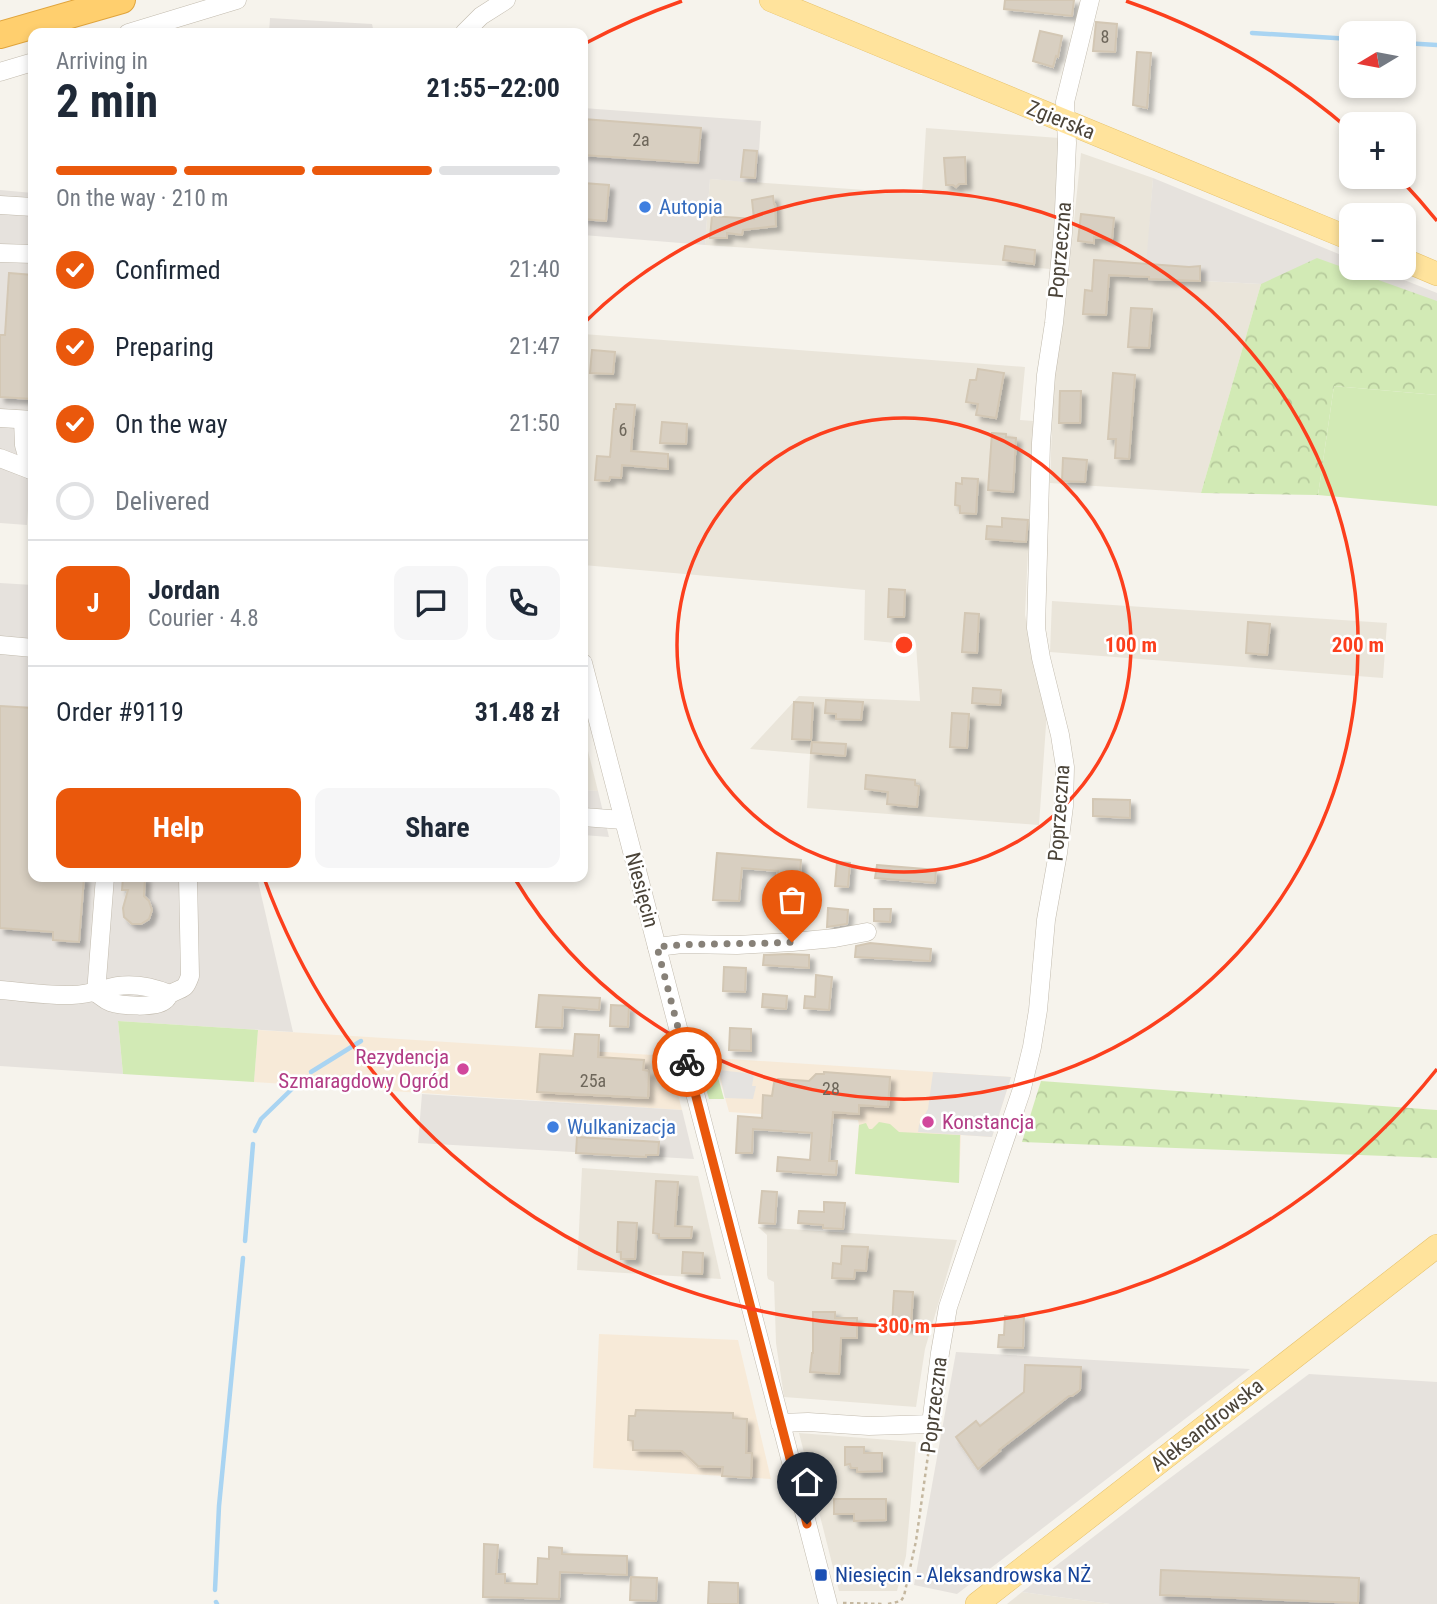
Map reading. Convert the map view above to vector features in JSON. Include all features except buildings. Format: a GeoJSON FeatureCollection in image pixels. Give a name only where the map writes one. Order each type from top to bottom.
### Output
{"type":"FeatureCollection","features":[{"type":"Feature","properties":{"kind":"highway"},"geometry":{"type":"LineString","coordinates":[[0,35],[122,0]]}},
{"type":"Feature","properties":{"kind":"main road","name":"Zgierska"},"geometry":{"type":"LineString","coordinates":[[771,0],[1339,234]]}},
{"type":"Feature","properties":{"kind":"main road"},"geometry":{"type":"LineString","coordinates":[[1416,265],[1437,274]]}},
{"type":"Feature","properties":{"kind":"main road","name":"Aleksandrowska"},"geometry":{"type":"LineString","coordinates":[[977,1604],[1437,1246]]}},
{"type":"Feature","properties":{"kind":"street"},"geometry":{"type":"LineString","coordinates":[[145,28],[237,0]]}},
{"type":"Feature","properties":{"kind":"street"},"geometry":{"type":"LineString","coordinates":[[469,28],[481,16],[506,0]]}},
{"type":"Feature","properties":{"kind":"street","name":"Poprzeczna"},"geometry":{"type":"LineString","coordinates":[[932,1424],[948,1307],[1021,1092],[1032,1047],[1046,920],[1064,806],[1065,766],[1037,628],[1041,443],[1046,375],[1063,233],[1067,144],[1065,102],[1090,0]]}},
{"type":"Feature","properties":{"kind":"street"},"geometry":{"type":"LineString","coordinates":[[0,72],[28,64]]}},
{"type":"Feature","properties":{"kind":"street"},"geometry":{"type":"LineString","coordinates":[[0,205],[28,207]]}},
{"type":"Feature","properties":{"kind":"street"},"geometry":{"type":"LineString","coordinates":[[0,253],[28,254]]}},
{"type":"Feature","properties":{"kind":"street"},"geometry":{"type":"LineString","coordinates":[[0,418],[28,420],[24,445],[28,458]]}},
{"type":"Feature","properties":{"kind":"street"},"geometry":{"type":"LineString","coordinates":[[0,458],[28,469]]}},
{"type":"Feature","properties":{"kind":"street"},"geometry":{"type":"LineString","coordinates":[[0,645],[28,648]]}},
{"type":"Feature","properties":{"kind":"street","name":"Niesięcin"},"geometry":{"type":"LineString","coordinates":[[588,681],[828,1604]]}},
{"type":"Feature","properties":{"kind":"street"},"geometry":{"type":"LineString","coordinates":[[588,817],[623,820]]}},
{"type":"Feature","properties":{"kind":"street"},"geometry":{"type":"LineString","coordinates":[[96,993],[105,882]]}},
{"type":"Feature","properties":{"kind":"street"},"geometry":{"type":"LineString","coordinates":[[0,990],[71,996],[125,986],[152,987],[170,994],[181,991],[190,976],[188,882]]}},
{"type":"Feature","properties":{"kind":"street"},"geometry":{"type":"LineString","coordinates":[[657,947],[792,942],[867,932]]}},
{"type":"Feature","properties":{"kind":"street"},"geometry":{"type":"LineString","coordinates":[[780,1423],[869,1426],[932,1424]]}},
{"type":"Feature","properties":{"kind":"path","name":"Poprzeczna"},"geometry":{"type":"LineString","coordinates":[[834,1603],[886,1604],[901,1601],[904,1596],[916,1541],[932,1424]]}},
{"type":"Feature","properties":{"kind":"shaded area"},"geometry":{"type":"Polygon","coordinates":[[[270,18],[372,24],[373,28],[269,28],[270,18]]]}},
{"type":"Feature","properties":{"kind":"shaded area"},"geometry":{"type":"Polygon","coordinates":[[[588,108],[761,121],[757,183],[710,179],[705,245],[588,235],[588,108]]]}},
{"type":"Feature","properties":{"kind":"shaded area"},"geometry":{"type":"Polygon","coordinates":[[[926,128],[1059,138],[1051,269],[705,245],[710,179],[922,194],[926,128]]]}},
{"type":"Feature","properties":{"kind":"shaded area"},"geometry":{"type":"Polygon","coordinates":[[[1081,153],[1153,178],[1146,278],[1261,284],[1201,493],[1050,483],[1054,365],[1067,289],[1081,153]]]}},
{"type":"Feature","properties":{"kind":"shaded area"},"geometry":{"type":"Polygon","coordinates":[[[1153,178],[1339,254],[1339,280],[1404,280],[1437,293],[1437,325],[1261,284],[1145,278],[1153,178]]]}},
{"type":"Feature","properties":{"kind":"shaded area"},"geometry":{"type":"Polygon","coordinates":[[[0,190],[28,193],[28,510],[27,525],[0,523],[0,190]]]}},
{"type":"Feature","properties":{"kind":"shaded area"},"geometry":{"type":"Polygon","coordinates":[[[588,334],[1025,367],[1020,420],[1034,421],[1025,615],[1047,711],[1039,825],[807,808],[810,754],[750,749],[799,696],[920,701],[916,645],[864,640],[865,590],[588,565],[588,334]]]}},
{"type":"Feature","properties":{"kind":"shaded area"},"geometry":{"type":"Polygon","coordinates":[[[0,583],[28,585],[28,882],[258,882],[293,1032],[118,1021],[123,1074],[0,1066],[0,583]]]}},
{"type":"Feature","properties":{"kind":"shaded area"},"geometry":{"type":"Polygon","coordinates":[[[1052,601],[1387,623],[1383,678],[1050,652],[1052,601]]]}},
{"type":"Feature","properties":{"kind":"shaded area"},"geometry":{"type":"Polygon","coordinates":[[[588,751],[598,791],[588,790],[588,751]]]}},
{"type":"Feature","properties":{"kind":"shaded area"},"geometry":{"type":"Polygon","coordinates":[[[588,790],[598,791],[609,837],[588,835],[588,790]]]}},
{"type":"Feature","properties":{"kind":"shaded area","name":"Rezydencja Szmaragdowy Ogród"},"geometry":{"type":"Polygon","coordinates":[[[258,1030],[668,1056],[682,1110],[254,1082],[258,1030]]]}},
{"type":"Feature","properties":{"kind":"shaded area","name":"Konstancja"},"geometry":{"type":"Polygon","coordinates":[[[714,1058],[1011,1077],[992,1137],[961,1135],[959,1183],[855,1174],[858,1120],[729,1112],[714,1058]]]}},
{"type":"Feature","properties":{"kind":"shaded area"},"geometry":{"type":"Polygon","coordinates":[[[719,1070],[754,1074],[752,1086],[756,1086],[753,1099],[725,1098],[719,1070]]]}},
{"type":"Feature","properties":{"kind":"shaded area"},"geometry":{"type":"Polygon","coordinates":[[[933,1072],[1011,1077],[992,1137],[918,1132],[928,1109],[933,1072]]]}},
{"type":"Feature","properties":{"kind":"shaded area","name":"Wulkanizacja"},"geometry":{"type":"Polygon","coordinates":[[[422,1094],[682,1110],[694,1159],[418,1143],[422,1094]]]}},
{"type":"Feature","properties":{"kind":"shaded area"},"geometry":{"type":"Polygon","coordinates":[[[582,1168],[698,1176],[721,1279],[577,1270],[582,1168]]]}},
{"type":"Feature","properties":{"kind":"shaded area"},"geometry":{"type":"Polygon","coordinates":[[[758,1227],[957,1240],[925,1349],[916,1407],[784,1397],[776,1343],[774,1282],[768,1279],[767,1275],[767,1235],[758,1227]]]}},
{"type":"Feature","properties":{"kind":"shaded area"},"geometry":{"type":"Polygon","coordinates":[[[599,1334],[738,1340],[771,1479],[593,1468],[599,1334]]]}},
{"type":"Feature","properties":{"kind":"shaded area"},"geometry":{"type":"Polygon","coordinates":[[[956,1352],[1250,1369],[957,1594],[914,1585],[956,1352]]]}},
{"type":"Feature","properties":{"kind":"shaded area"},"geometry":{"type":"Polygon","coordinates":[[[1309,1374],[1437,1382],[1437,1604],[1110,1604],[1022,1592],[1162,1484],[1309,1374]]]}},
{"type":"Feature","properties":{"kind":"shaded area"},"geometry":{"type":"Polygon","coordinates":[[[799,1433],[916,1442],[906,1556],[897,1591],[839,1591],[799,1433]]]}},
{"type":"Feature","properties":{"kind":"shaded area"},"geometry":{"type":"Polygon","coordinates":[[[1022,1592],[1110,1604],[1007,1604],[1022,1592]]]}},
{"type":"Feature","properties":{"kind":"green space"},"geometry":{"type":"Polygon","coordinates":[[[1317,258],[1339,266],[1339,280],[1378,280],[1437,301],[1437,395],[1334,386],[1318,495],[1201,493],[1261,284],[1317,258]]]}},
{"type":"Feature","properties":{"kind":"green space"},"geometry":{"type":"Polygon","coordinates":[[[1334,386],[1437,395],[1437,506],[1318,495],[1334,386]]]}},
{"type":"Feature","properties":{"kind":"green space"},"geometry":{"type":"Polygon","coordinates":[[[118,1021],[258,1030],[254,1082],[123,1074],[118,1021]]]}},
{"type":"Feature","properties":{"kind":"green space"},"geometry":{"type":"Polygon","coordinates":[[[716,1070],[724,1099],[709,1099],[702,1075],[716,1070]]]}},
{"type":"Feature","properties":{"kind":"green space"},"geometry":{"type":"Polygon","coordinates":[[[1041,1081],[1437,1110],[1437,1158],[1022,1142],[1041,1081]]]}},
{"type":"Feature","properties":{"kind":"green space"},"geometry":{"type":"Polygon","coordinates":[[[879,1122],[890,1124],[899,1132],[960,1135],[959,1183],[855,1174],[859,1125],[866,1123],[869,1129],[872,1129],[879,1122]]]}},
{"type":"Feature","properties":{"kind":"waterway"},"geometry":{"type":"LineString","coordinates":[[1252,33],[1339,38]]}},
{"type":"Feature","properties":{"kind":"waterway"},"geometry":{"type":"LineString","coordinates":[[1416,44],[1437,45]]}},
{"type":"Feature","properties":{"kind":"waterway"},"geometry":{"type":"LineString","coordinates":[[311,1072],[361,1041]]}},
{"type":"Feature","properties":{"kind":"waterway"},"geometry":{"type":"LineString","coordinates":[[255,1131],[261,1119],[295,1086]]}},
{"type":"Feature","properties":{"kind":"waterway"},"geometry":{"type":"LineString","coordinates":[[245,1241],[253,1144]]}},
{"type":"Feature","properties":{"kind":"waterway"},"geometry":{"type":"LineString","coordinates":[[215,1590],[219,1506],[243,1258]]}},
{"type":"Feature","properties":{"kind":"way so far"},"geometry":{"type":"LineString","coordinates":[[687,1062],[657,947],[792,942]]}},
{"type":"Feature","properties":{"kind":"place","name":"Autopia"},"geometry":{"type":"Point","coordinates":[645,207]}},
{"type":"Feature","properties":{"kind":"place","name":"Rezydencja Szmaragdowy Ogród"},"geometry":{"type":"Point","coordinates":[463,1069]}},
{"type":"Feature","properties":{"kind":"place","name":"Konstancja"},"geometry":{"type":"Point","coordinates":[928,1122]}},
{"type":"Feature","properties":{"kind":"place","name":"Wulkanizacja"},"geometry":{"type":"Point","coordinates":[553,1127]}},
{"type":"Feature","properties":{"kind":"place","name":"Niesięcin - Aleksandrowska NŻ"},"geometry":{"type":"Point","coordinates":[821,1575]}},
{"type":"Feature","properties":{"kind":"route"},"geometry":{"type":"LineString","coordinates":[[687,1062],[807,1524]]}}]}
